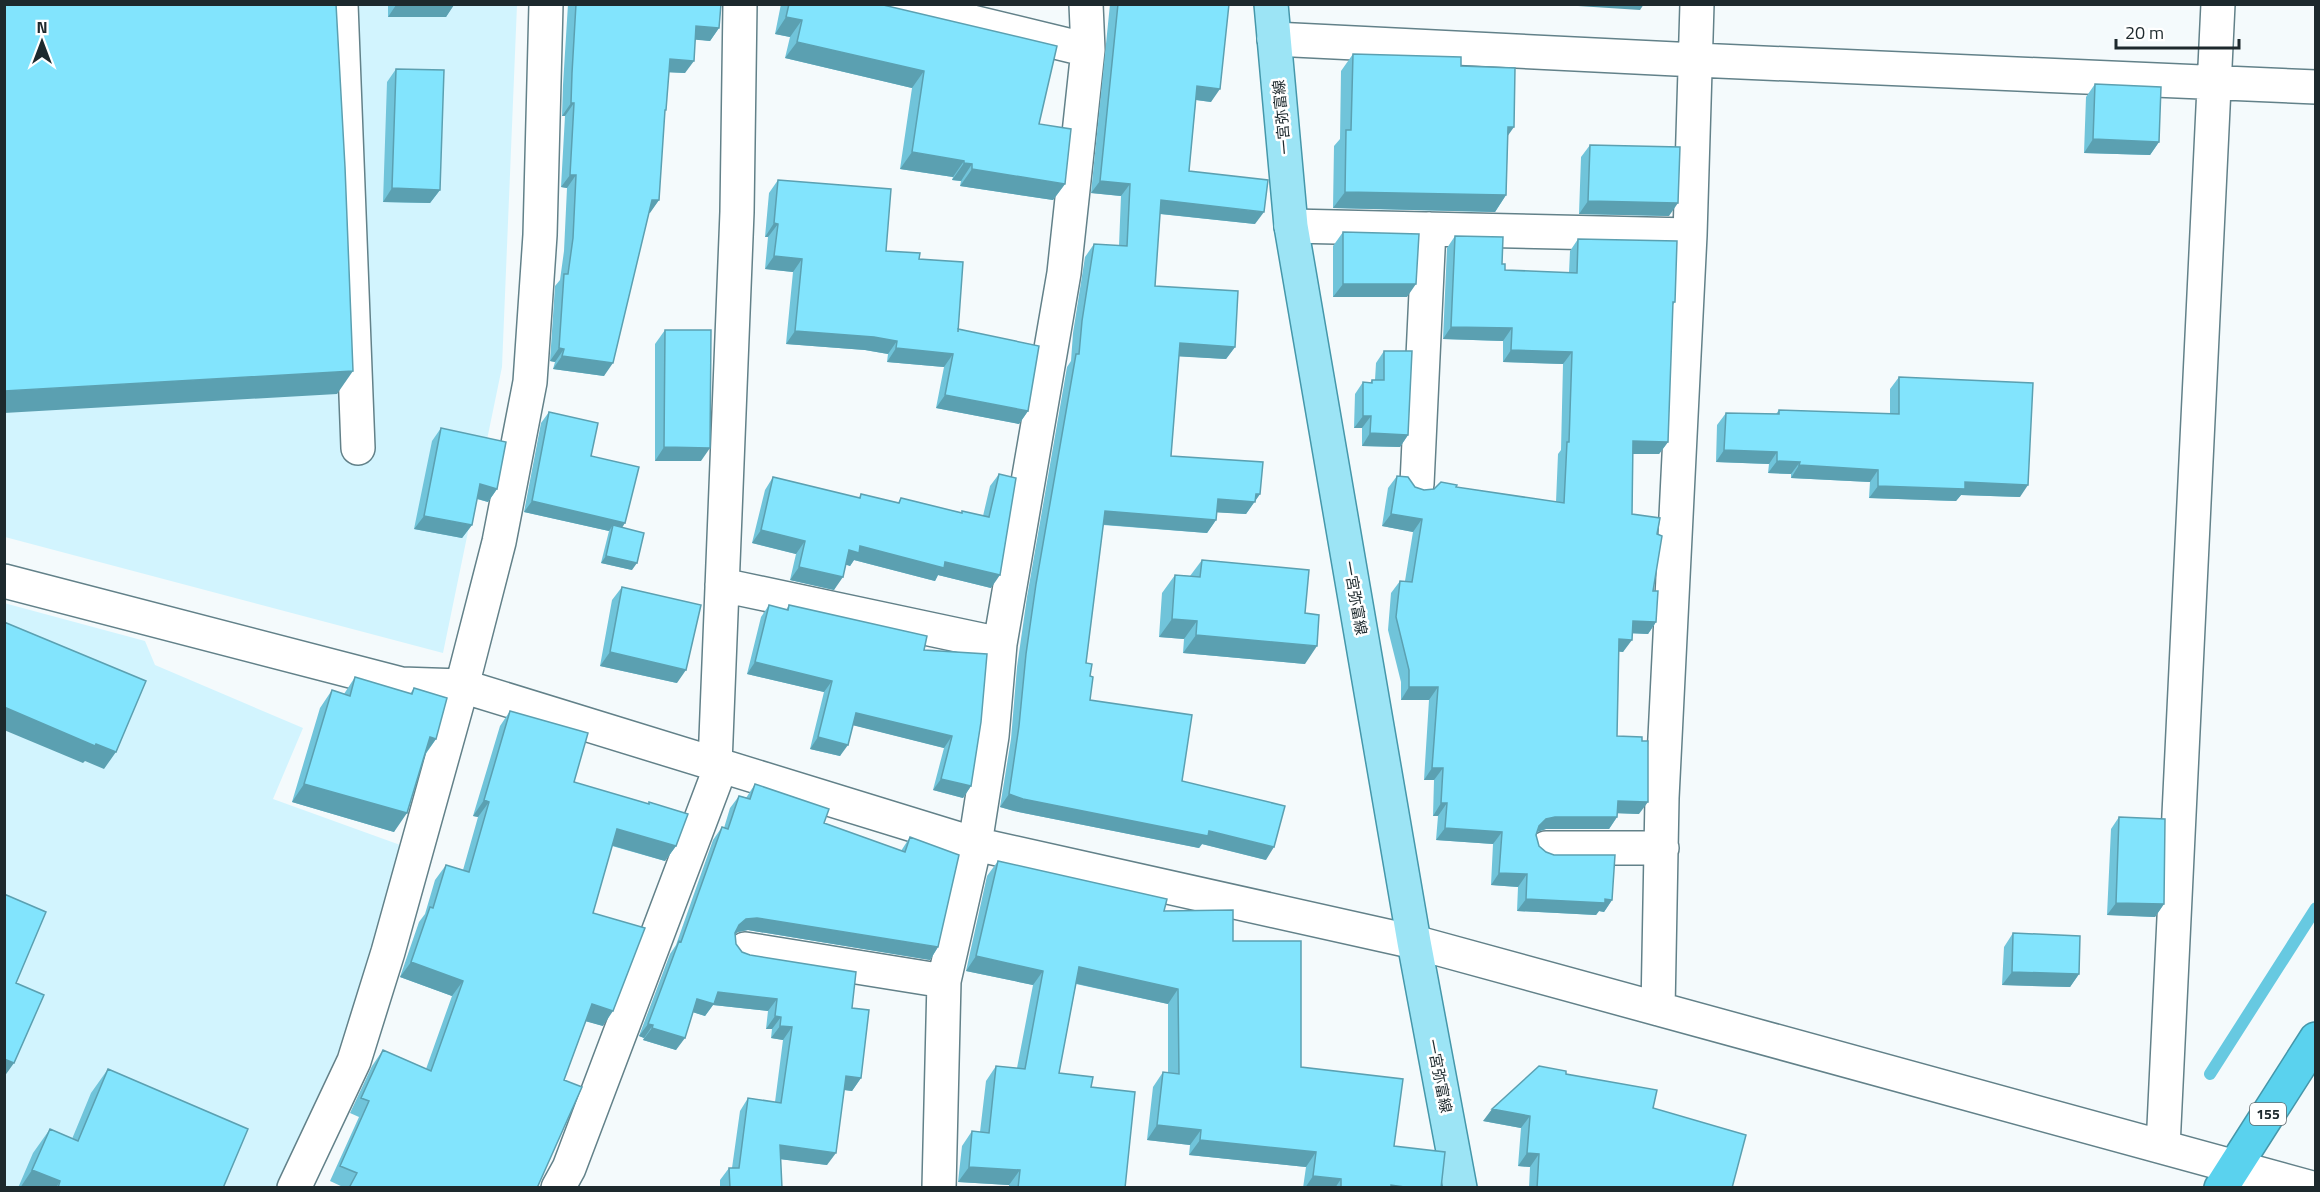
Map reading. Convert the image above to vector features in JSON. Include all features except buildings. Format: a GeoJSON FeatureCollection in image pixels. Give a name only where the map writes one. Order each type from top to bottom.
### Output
{"type":"FeatureCollection","features":[{"type":"Feature","properties":{"kind":"highway","name":"155"},"geometry":{"type":"LineString","coordinates":[[2228,1177],[2316,1040]]}},
{"type":"Feature","properties":{"kind":"main road","name":"一宮弥富線"},"geometry":{"type":"LineString","coordinates":[[1272,4],[1291,226],[1414,942],[1460,1188]]}},
{"type":"Feature","properties":{"kind":"street"},"geometry":{"type":"LineString","coordinates":[[341,4],[358,448]]}},
{"type":"Feature","properties":{"kind":"street"},"geometry":{"type":"LineString","coordinates":[[294,1188],[354,1061],[388,952],[500,542],[530,382],[540,235],[546,4]]}},
{"type":"Feature","properties":{"kind":"street"},"geometry":{"type":"LineString","coordinates":[[558,1188],[569,1168],[718,765],[722,585],[737,212],[740,4]]}},
{"type":"Feature","properties":{"kind":"street"},"geometry":{"type":"LineString","coordinates":[[898,4],[1088,50]]}},
{"type":"Feature","properties":{"kind":"street"},"geometry":{"type":"LineString","coordinates":[[939,1188],[944,981],[975,844],[992,736],[1000,644],[1064,273],[1088,50],[1086,4]]}},
{"type":"Feature","properties":{"kind":"street"},"geometry":{"type":"LineString","coordinates":[[1658,1009],[1662,798],[1690,235],[1697,4]]}},
{"type":"Feature","properties":{"kind":"street"},"geometry":{"type":"LineString","coordinates":[[2163,1147],[2218,4]]}},
{"type":"Feature","properties":{"kind":"street"},"geometry":{"type":"LineString","coordinates":[[1274,39],[2316,87]]}},
{"type":"Feature","properties":{"kind":"street"},"geometry":{"type":"LineString","coordinates":[[1291,226],[1690,235]]}},
{"type":"Feature","properties":{"kind":"street"},"geometry":{"type":"LineString","coordinates":[[1417,484],[1429,229]]}},
{"type":"Feature","properties":{"kind":"street"},"geometry":{"type":"LineString","coordinates":[[4,581],[401,684],[462,686],[975,844],[1414,942],[2163,1147],[2228,1177],[2312,1188]]}},
{"type":"Feature","properties":{"kind":"street"},"geometry":{"type":"LineString","coordinates":[[722,585],[1000,644]]}},
{"type":"Feature","properties":{"kind":"street"},"geometry":{"type":"LineString","coordinates":[[1546,848],[1662,848]]}},
{"type":"Feature","properties":{"kind":"street"},"geometry":{"type":"LineString","coordinates":[[746,949],[944,981]]}},
{"type":"Feature","properties":{"kind":"shaded area"},"geometry":{"type":"Polygon","coordinates":[[[4,5],[517,5],[502,367],[443,653],[5,537],[4,5]]]}},
{"type":"Feature","properties":{"kind":"shaded area"},"geometry":{"type":"Polygon","coordinates":[[[4,603],[145,641],[155,665],[303,728],[273,799],[403,846],[341,1046],[276,1187],[5,1187],[4,603]]]}},
{"type":"Feature","properties":{"kind":"waterway"},"geometry":{"type":"LineString","coordinates":[[2210,1074],[2316,908]]}}]}
